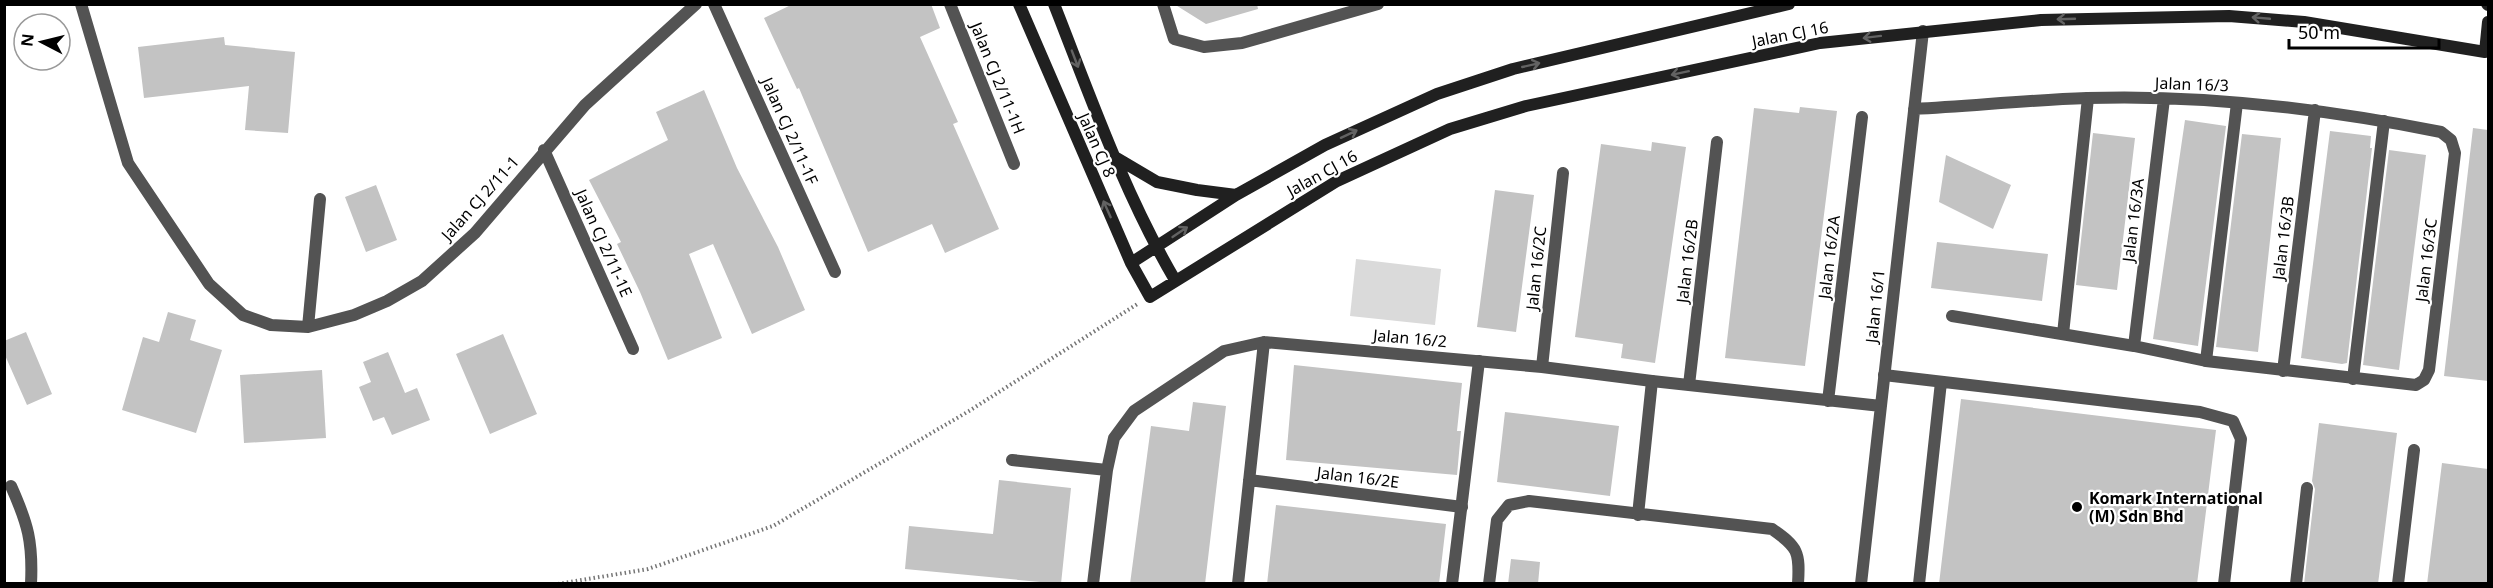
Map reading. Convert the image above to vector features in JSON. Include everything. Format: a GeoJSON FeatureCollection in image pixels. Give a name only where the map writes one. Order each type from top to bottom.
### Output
{"type":"FeatureCollection","features":[{"type":"Feature","properties":{"kind":"street","name":"Jalan CJ 2/11-1"},"geometry":{"type":"LineString","coordinates":[[81,4],[128,163],[209,284],[243,315],[271,325],[308,327],[354,315],[387,301],[422,281],[475,233],[585,105],[696,4]]}},
{"type":"Feature","properties":{"kind":"street","name":"Jalan CJ 2/11-1F"},"geometry":{"type":"LineString","coordinates":[[714,4],[835,272]]}},
{"type":"Feature","properties":{"kind":"street","name":"Jalan CJ 2/11-1H"},"geometry":{"type":"LineString","coordinates":[[950,4],[1014,164]]}},
{"type":"Feature","properties":{"kind":"street","name":"Jalan CJ 8"},"geometry":{"type":"LineString","coordinates":[[1019,4],[1131,263],[1150,297]]}},
{"type":"Feature","properties":{"kind":"street","name":"Jalan CJ 8"},"geometry":{"type":"LineString","coordinates":[[1054,4],[1113,156],[1156,248],[1175,280]]}},
{"type":"Feature","properties":{"kind":"street"},"geometry":{"type":"LineString","coordinates":[[1164,4],[1174,39],[1204,47],[1242,43],[1378,4]]}},
{"type":"Feature","properties":{"kind":"street","name":"Jalan CJ 16"},"geometry":{"type":"LineString","coordinates":[[1131,263],[1236,195],[1325,145],[1437,94],[1513,69],[1789,4]]}},
{"type":"Feature","properties":{"kind":"street","name":"Jalan CJ 16"},"geometry":{"type":"LineString","coordinates":[[1150,297],[1337,181],[1450,129],[1526,106],[1820,43],[2041,20],[2229,16],[2304,22],[2487,52]]}},
{"type":"Feature","properties":{"kind":"street"},"geometry":{"type":"LineString","coordinates":[[2487,52],[2488,22]]}},
{"type":"Feature","properties":{"kind":"street","name":"Jalan 16/1"},"geometry":{"type":"LineString","coordinates":[[1861,584],[1923,31]]}},
{"type":"Feature","properties":{"kind":"street"},"geometry":{"type":"LineString","coordinates":[[2063,334],[2088,98]]}},
{"type":"Feature","properties":{"kind":"street","name":"Jalan 16/3"},"geometry":{"type":"LineString","coordinates":[[1914,109],[2088,98],[2237,103],[2315,110],[2441,132],[2451,140],[2455,153]]}},
{"type":"Feature","properties":{"kind":"street","name":"Jalan 16/3A"},"geometry":{"type":"LineString","coordinates":[[2134,346],[2164,99]]}},
{"type":"Feature","properties":{"kind":"street"},"geometry":{"type":"LineString","coordinates":[[2206,361],[2237,103]]}},
{"type":"Feature","properties":{"kind":"street","name":"Jalan 16/3B"},"geometry":{"type":"LineString","coordinates":[[2283,371],[2315,110]]}},
{"type":"Feature","properties":{"kind":"street","name":"Jalan 16/2A"},"geometry":{"type":"LineString","coordinates":[[1828,400],[1862,117]]}},
{"type":"Feature","properties":{"kind":"street"},"geometry":{"type":"LineString","coordinates":[[1952,315],[2134,346],[2206,361],[2353,378],[2384,121]]}},
{"type":"Feature","properties":{"kind":"street","name":"Jalan 16/2B"},"geometry":{"type":"LineString","coordinates":[[1689,385],[1717,142]]}},
{"type":"Feature","properties":{"kind":"street","name":"Jalan CJ 2/11-1E"},"geometry":{"type":"LineString","coordinates":[[544,150],[633,349]]}},
{"type":"Feature","properties":{"kind":"street","name":"Jalan 16/3C"},"geometry":{"type":"LineString","coordinates":[[2353,378],[2416,385],[2424,380],[2429,370],[2455,153]]}},
{"type":"Feature","properties":{"kind":"street"},"geometry":{"type":"LineString","coordinates":[[1113,156],[1157,182],[1236,195]]}},
{"type":"Feature","properties":{"kind":"street","name":"Jalan 16/2C"},"geometry":{"type":"LineString","coordinates":[[1542,367],[1563,173]]}},
{"type":"Feature","properties":{"kind":"street"},"geometry":{"type":"LineString","coordinates":[[308,327],[320,199]]}},
{"type":"Feature","properties":{"kind":"street"},"geometry":{"type":"LineString","coordinates":[[1238,584],[1264,342]]}},
{"type":"Feature","properties":{"kind":"street","name":"Jalan 16/2"},"geometry":{"type":"LineString","coordinates":[[1093,584],[1107,470],[1114,438],[1134,411],[1224,351],[1264,342],[1542,367],[1881,406]]}},
{"type":"Feature","properties":{"kind":"street"},"geometry":{"type":"LineString","coordinates":[[1452,584],[1479,361]]}},
{"type":"Feature","properties":{"kind":"street"},"geometry":{"type":"LineString","coordinates":[[1884,375],[2200,412],[2233,421],[2241,439],[2224,584]]}},
{"type":"Feature","properties":{"kind":"street"},"geometry":{"type":"LineString","coordinates":[[1638,515],[1652,381]]}},
{"type":"Feature","properties":{"kind":"street"},"geometry":{"type":"LineString","coordinates":[[1919,584],[1941,382]]}},
{"type":"Feature","properties":{"kind":"street"},"geometry":{"type":"LineString","coordinates":[[2398,584],[2414,450]]}},
{"type":"Feature","properties":{"kind":"street"},"geometry":{"type":"LineString","coordinates":[[1012,460],[1107,470]]}},
{"type":"Feature","properties":{"kind":"street","name":"Jalan 16/2E"},"geometry":{"type":"LineString","coordinates":[[1249,480],[1462,507]]}},
{"type":"Feature","properties":{"kind":"street"},"geometry":{"type":"LineString","coordinates":[[11,486],[28,524],[32,562],[31,584]]}},
{"type":"Feature","properties":{"kind":"street"},"geometry":{"type":"LineString","coordinates":[[2296,584],[2307,488]]}},
{"type":"Feature","properties":{"kind":"street"},"geometry":{"type":"LineString","coordinates":[[1489,584],[1497,520],[1509,505],[1529,501],[1772,529],[1790,541],[1800,559],[1798,584]]}},
{"type":"Feature","properties":{"kind":"path"},"geometry":{"type":"LineString","coordinates":[[558,584],[648,569],[773,525],[969,411],[1150,297]]}},
{"type":"Feature","properties":{"kind":"shaded area"},"geometry":{"type":"Polygon","coordinates":[[[1356,259],[1441,269],[1435,325],[1350,316],[1356,259]]]}},
{"type":"Feature","properties":{"kind":"building"},"geometry":{"type":"Polygon","coordinates":[[[793,4],[931,4],[940,28],[920,37],[958,122],[953,124],[999,229],[945,253],[932,224],[868,252],[799,88],[797,89],[764,18],[793,4]]]}},
{"type":"Feature","properties":{"kind":"building"},"geometry":{"type":"Polygon","coordinates":[[[1174,4],[1257,4],[1258,9],[1206,24],[1174,4]]]}},
{"type":"Feature","properties":{"kind":"building"},"geometry":{"type":"Polygon","coordinates":[[[224,37],[225,45],[295,52],[288,133],[245,130],[249,86],[144,98],[138,47],[224,37]]]}},
{"type":"Feature","properties":{"kind":"building"},"geometry":{"type":"Polygon","coordinates":[[[704,90],[737,168],[778,247],[805,310],[752,334],[713,244],[689,254],[722,338],[668,360],[617,244],[621,242],[589,180],[668,140],[656,112],[704,90]]]}},
{"type":"Feature","properties":{"kind":"building"},"geometry":{"type":"Polygon","coordinates":[[[1800,107],[1837,111],[1805,366],[1725,358],[1754,108],[1799,113],[1800,107]]]}},
{"type":"Feature","properties":{"kind":"building"},"geometry":{"type":"Polygon","coordinates":[[[2185,120],[2226,126],[2198,346],[2153,339],[2185,120]]]}},
{"type":"Feature","properties":{"kind":"building"},"geometry":{"type":"Polygon","coordinates":[[[2473,128],[2488,130],[2488,381],[2444,376],[2473,128]]]}},
{"type":"Feature","properties":{"kind":"building"},"geometry":{"type":"Polygon","coordinates":[[[2330,131],[2371,136],[2370,148],[2372,148],[2347,363],[2342,364],[2301,358],[2330,131]]]}},
{"type":"Feature","properties":{"kind":"building"},"geometry":{"type":"Polygon","coordinates":[[[2093,133],[2135,138],[2117,290],[2076,285],[2093,133]]]}},
{"type":"Feature","properties":{"kind":"building"},"geometry":{"type":"Polygon","coordinates":[[[2242,134],[2281,138],[2258,352],[2216,347],[2242,134]]]}},
{"type":"Feature","properties":{"kind":"building"},"geometry":{"type":"Polygon","coordinates":[[[1652,142],[1686,147],[1655,363],[1621,358],[1623,344],[1575,337],[1601,144],[1651,151],[1652,142]]]}},
{"type":"Feature","properties":{"kind":"building"},"geometry":{"type":"Polygon","coordinates":[[[2389,150],[2426,155],[2399,370],[2363,365],[2389,150]]]}},
{"type":"Feature","properties":{"kind":"building"},"geometry":{"type":"Polygon","coordinates":[[[1946,155],[2011,185],[1993,229],[1939,202],[1946,155]]]}},
{"type":"Feature","properties":{"kind":"building"},"geometry":{"type":"Polygon","coordinates":[[[376,185],[397,240],[366,252],[345,197],[376,185]]]}},
{"type":"Feature","properties":{"kind":"building"},"geometry":{"type":"Polygon","coordinates":[[[1495,190],[1534,195],[1516,332],[1477,327],[1495,190]]]}},
{"type":"Feature","properties":{"kind":"building"},"geometry":{"type":"Polygon","coordinates":[[[1937,242],[2048,254],[2042,301],[1931,288],[1937,242]]]}},
{"type":"Feature","properties":{"kind":"building"},"geometry":{"type":"Polygon","coordinates":[[[168,312],[196,320],[190,340],[222,350],[196,433],[122,410],[143,337],[159,342],[168,312]]]}},
{"type":"Feature","properties":{"kind":"building"},"geometry":{"type":"Polygon","coordinates":[[[26,332],[52,394],[27,405],[4,353],[4,341],[26,332]]]}},
{"type":"Feature","properties":{"kind":"building"},"geometry":{"type":"Polygon","coordinates":[[[503,334],[537,414],[490,434],[456,354],[503,334]]]}},
{"type":"Feature","properties":{"kind":"building"},"geometry":{"type":"Polygon","coordinates":[[[388,352],[405,393],[417,388],[430,420],[392,435],[384,417],[373,421],[359,387],[371,382],[363,362],[388,352]]]}},
{"type":"Feature","properties":{"kind":"building"},"geometry":{"type":"Polygon","coordinates":[[[1294,365],[1462,383],[1457,431],[1461,431],[1457,475],[1286,460],[1294,365]]]}},
{"type":"Feature","properties":{"kind":"building"},"geometry":{"type":"Polygon","coordinates":[[[322,370],[326,438],[244,443],[240,375],[322,370]]]}},
{"type":"Feature","properties":{"kind":"building","name":"Komark International (M) Sdn Bhd"},"geometry":{"type":"Polygon","coordinates":[[[1961,399],[2216,430],[2197,584],[1939,584],[1961,399]]]}},
{"type":"Feature","properties":{"kind":"building"},"geometry":{"type":"Polygon","coordinates":[[[1193,402],[1226,406],[1205,584],[1130,584],[1151,426],[1189,431],[1193,402]]]}},
{"type":"Feature","properties":{"kind":"building"},"geometry":{"type":"Polygon","coordinates":[[[1505,412],[1619,426],[1610,496],[1497,482],[1505,412]]]}},
{"type":"Feature","properties":{"kind":"building"},"geometry":{"type":"Polygon","coordinates":[[[2319,423],[2397,433],[2378,584],[2304,584],[2315,489],[2312,481],[2319,423]]]}},
{"type":"Feature","properties":{"kind":"building"},"geometry":{"type":"Polygon","coordinates":[[[2442,463],[2488,469],[2488,584],[2427,584],[2442,463]]]}},
{"type":"Feature","properties":{"kind":"building"},"geometry":{"type":"Polygon","coordinates":[[[999,480],[1071,488],[1061,584],[905,569],[909,526],[993,534],[999,480]]]}},
{"type":"Feature","properties":{"kind":"building"},"geometry":{"type":"Polygon","coordinates":[[[1276,505],[1446,524],[1439,584],[1267,584],[1276,505]]]}},
{"type":"Feature","properties":{"kind":"building"},"geometry":{"type":"Polygon","coordinates":[[[1511,559],[1540,562],[1538,584],[1508,584],[1511,559]]]}},
{"type":"Feature","properties":{"kind":"place","name":"Komark International (M) Sdn Bhd"},"geometry":{"type":"Point","coordinates":[2077,507]}}]}
